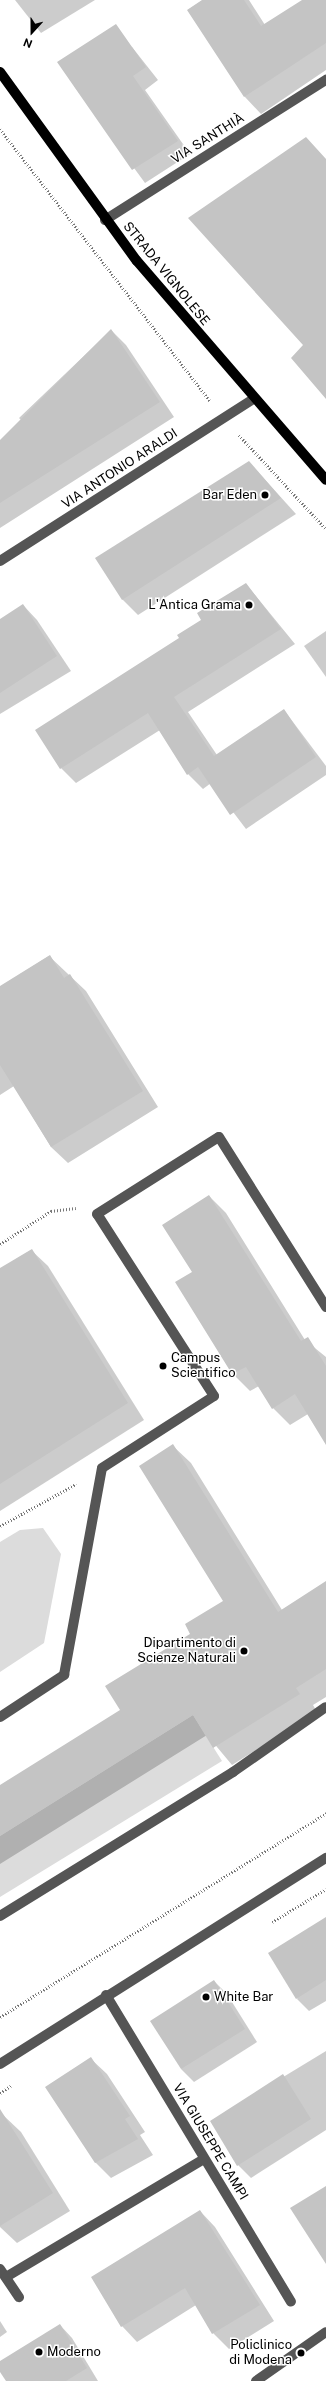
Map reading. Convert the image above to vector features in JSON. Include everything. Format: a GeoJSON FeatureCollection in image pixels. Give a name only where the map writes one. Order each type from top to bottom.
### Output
{"type":"FeatureCollection","features":[{"type":"Feature","properties":{"kind":"main road","name":"STRADA VIGNOLESE"},"geometry":{"type":"LineString","coordinates":[[0,72],[105,220],[254,399],[326,480]]}},
{"type":"Feature","properties":{"kind":"street","name":"VIA SANTHIÀ"},"geometry":{"type":"LineString","coordinates":[[105,220],[326,80]]}},
{"type":"Feature","properties":{"kind":"street","name":"VIA ANTONIO ARALDI"},"geometry":{"type":"LineString","coordinates":[[0,561],[254,399]]}},
{"type":"Feature","properties":{"kind":"street"},"geometry":{"type":"LineString","coordinates":[[0,1718],[64,1675],[102,1468],[214,1396],[97,1214],[219,1137],[326,1307]]}},
{"type":"Feature","properties":{"kind":"street"},"geometry":{"type":"LineString","coordinates":[[0,1916],[232,1772],[326,1707]]}},
{"type":"Feature","properties":{"kind":"street"},"geometry":{"type":"LineString","coordinates":[[0,2064],[106,1995],[326,1858]]}},
{"type":"Feature","properties":{"kind":"street","name":"VIA GIUSEPPE CAMPI"},"geometry":{"type":"LineString","coordinates":[[106,1995],[291,2302]]}},
{"type":"Feature","properties":{"kind":"street"},"geometry":{"type":"LineString","coordinates":[[19,2297],[3,2273],[204,2158]]}},
{"type":"Feature","properties":{"kind":"street"},"geometry":{"type":"LineString","coordinates":[[256,2381],[326,2332]]}},
{"type":"Feature","properties":{"kind":"path"},"geometry":{"type":"LineString","coordinates":[[0,129],[224,418],[326,529]]}},
{"type":"Feature","properties":{"kind":"path"},"geometry":{"type":"LineString","coordinates":[[0,1244],[51,1211],[72,1207],[97,1214]]}},
{"type":"Feature","properties":{"kind":"path"},"geometry":{"type":"LineString","coordinates":[[0,1526],[30,1513],[102,1468]]}},
{"type":"Feature","properties":{"kind":"path"},"geometry":{"type":"LineString","coordinates":[[0,2017],[326,1813]]}},
{"type":"Feature","properties":{"kind":"shaded area"},"geometry":{"type":"Polygon","coordinates":[[[43,1528],[61,1554],[44,1643],[0,1672],[0,1542],[20,1530],[43,1528]]]}},
{"type":"Feature","properties":{"kind":"shaded area"},"geometry":{"type":"Polygon","coordinates":[[[193,1715],[222,1761],[0,1897],[0,1836],[193,1715]]]}},
{"type":"Feature","properties":{"kind":"building"},"geometry":{"type":"Polygon","coordinates":[[[202,0],[244,0],[261,26],[302,0],[326,0],[326,43],[244,97],[187,10],[202,0]]]}},
{"type":"Feature","properties":{"kind":"building"},"geometry":{"type":"Polygon","coordinates":[[[116,24],[146,67],[133,76],[178,141],[132,170],[57,62],[116,24]]]}},
{"type":"Feature","properties":{"kind":"building"},"geometry":{"type":"Polygon","coordinates":[[[306,137],[326,159],[326,399],[291,358],[303,345],[188,218],[306,137]]]}},
{"type":"Feature","properties":{"kind":"building"},"geometry":{"type":"Polygon","coordinates":[[[111,329],[160,402],[0,503],[0,440],[111,329]]]}},
{"type":"Feature","properties":{"kind":"building"},"geometry":{"type":"Polygon","coordinates":[[[249,461],[281,498],[122,600],[95,558],[249,461]]]}},
{"type":"Feature","properties":{"kind":"building"},"geometry":{"type":"Polygon","coordinates":[[[246,583],[281,629],[174,697],[214,756],[284,709],[316,757],[230,815],[198,767],[187,775],[148,713],[60,769],[35,730],[179,638],[177,635],[201,620],[197,613],[246,583]]]}},
{"type":"Feature","properties":{"kind":"building"},"geometry":{"type":"Polygon","coordinates":[[[23,604],[57,656],[0,693],[0,619],[23,604]]]}},
{"type":"Feature","properties":{"kind":"building"},"geometry":{"type":"Polygon","coordinates":[[[50,955],[64,978],[70,974],[143,1091],[51,1147],[0,1065],[0,986],[50,955]]]}},
{"type":"Feature","properties":{"kind":"building"},"geometry":{"type":"Polygon","coordinates":[[[209,1195],[301,1341],[308,1337],[326,1366],[326,1445],[295,1394],[272,1409],[246,1367],[232,1374],[175,1282],[192,1272],[162,1225],[209,1195]]]}},
{"type":"Feature","properties":{"kind":"building"},"geometry":{"type":"Polygon","coordinates":[[[32,1249],[128,1403],[0,1484],[0,1268],[32,1249]]]}},
{"type":"Feature","properties":{"kind":"building","name":"Dipartimento di Scienze Naturali"},"geometry":{"type":"Polygon","coordinates":[[[173,1444],[278,1612],[326,1581],[326,1669],[296,1688],[300,1694],[213,1748],[193,1715],[0,1836],[0,1785],[120,1710],[105,1686],[190,1634],[185,1624],[223,1601],[139,1466],[173,1444]]]}},
{"type":"Feature","properties":{"kind":"building"},"geometry":{"type":"Polygon","coordinates":[[[326,1917],[326,1980],[296,1999],[268,1953],[326,1917]]]}},
{"type":"Feature","properties":{"kind":"building"},"geometry":{"type":"Polygon","coordinates":[[[214,1980],[245,2029],[181,2069],[150,2021],[214,1980]]]}},
{"type":"Feature","properties":{"kind":"building"},"geometry":{"type":"Polygon","coordinates":[[[91,2057],[130,2116],[125,2119],[138,2139],[95,2163],[45,2087],[91,2057]]]}},
{"type":"Feature","properties":{"kind":"building"},"geometry":{"type":"Polygon","coordinates":[[[283,2074],[311,2119],[237,2166],[210,2121],[283,2074]]]}},
{"type":"Feature","properties":{"kind":"building"},"geometry":{"type":"Polygon","coordinates":[[[0,2109],[53,2193],[0,2226],[0,2109]]]}},
{"type":"Feature","properties":{"kind":"building"},"geometry":{"type":"Polygon","coordinates":[[[326,2186],[326,2264],[290,2208],[326,2186]]]}},
{"type":"Feature","properties":{"kind":"building"},"geometry":{"type":"Polygon","coordinates":[[[200,2210],[260,2305],[212,2334],[185,2288],[121,2327],[91,2277],[200,2210]]]}},
{"type":"Feature","properties":{"kind":"building"},"geometry":{"type":"Polygon","coordinates":[[[60,2324],[87,2368],[66,2381],[6,2381],[0,2372],[0,2361],[60,2324]]]}},
{"type":"Feature","properties":{"kind":"place","name":"Bar Eden"},"geometry":{"type":"Point","coordinates":[265,495]}},
{"type":"Feature","properties":{"kind":"place","name":"L'Antica Grama"},"geometry":{"type":"Point","coordinates":[249,605]}},
{"type":"Feature","properties":{"kind":"place","name":"Campus Scientifico"},"geometry":{"type":"Point","coordinates":[163,1366]}},
{"type":"Feature","properties":{"kind":"place","name":"Dipartimento di Scienze Naturali"},"geometry":{"type":"Point","coordinates":[244,1651]}},
{"type":"Feature","properties":{"kind":"place","name":"White Bar"},"geometry":{"type":"Point","coordinates":[206,1997]}},
{"type":"Feature","properties":{"kind":"place","name":"Moderno"},"geometry":{"type":"Point","coordinates":[39,2352]}},
{"type":"Feature","properties":{"kind":"place","name":"Policlinico di Modena"},"geometry":{"type":"Point","coordinates":[301,2353]}}]}
